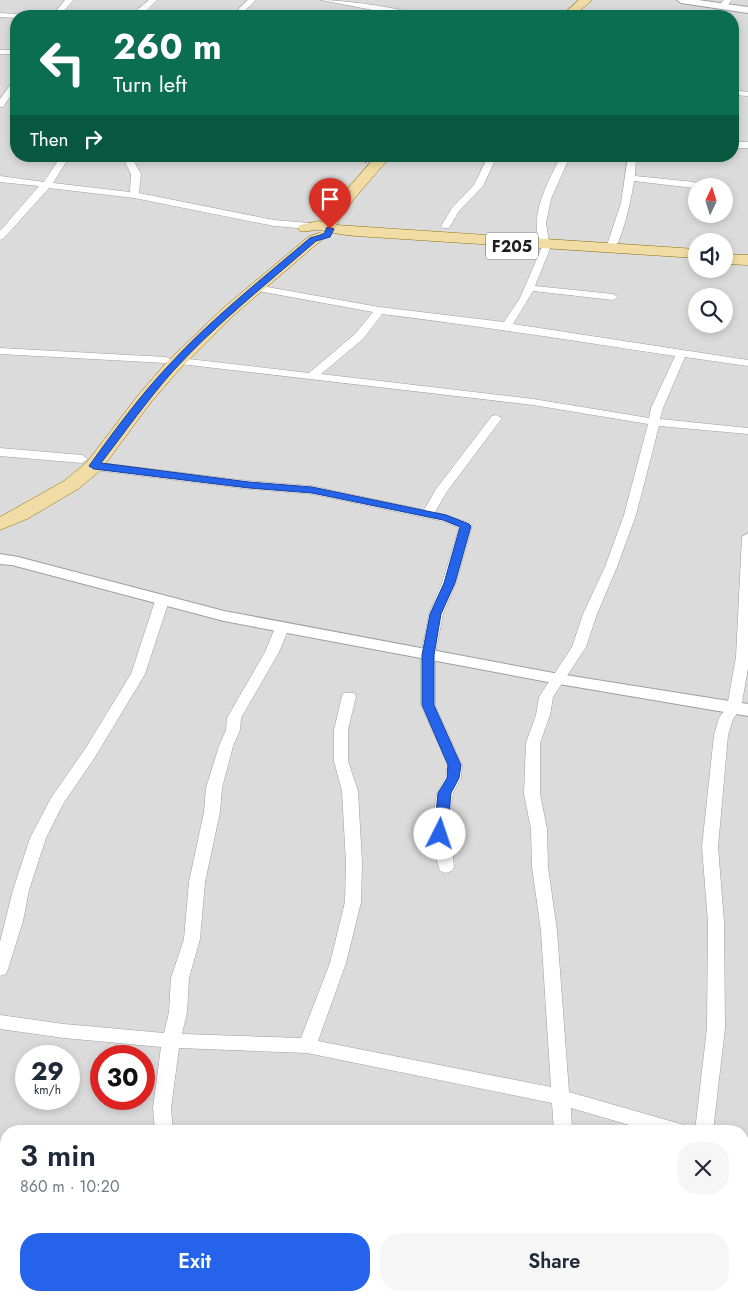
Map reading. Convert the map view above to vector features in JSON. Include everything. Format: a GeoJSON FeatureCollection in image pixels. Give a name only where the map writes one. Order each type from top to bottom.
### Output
{"type":"FeatureCollection","features":[{"type":"Feature","properties":{"kind":"main road"},"geometry":{"type":"LineString","coordinates":[[563,10],[574,0]]}},
{"type":"Feature","properties":{"kind":"main road"},"geometry":{"type":"LineString","coordinates":[[574,10],[586,0]]}},
{"type":"Feature","properties":{"kind":"main road"},"geometry":{"type":"LineString","coordinates":[[173,360],[313,240],[316,231],[362,162]]}},
{"type":"Feature","properties":{"kind":"main road"},"geometry":{"type":"LineString","coordinates":[[0,524],[20,515],[71,485],[88,462],[145,398],[173,360],[208,318],[316,231],[379,162]]}},
{"type":"Feature","properties":{"kind":"main road","name":"F205"},"geometry":{"type":"LineString","coordinates":[[316,231],[394,238],[688,256]]}},
{"type":"Feature","properties":{"kind":"main road","name":"F205"},"geometry":{"type":"LineString","coordinates":[[545,247],[611,248],[688,255]]}},
{"type":"Feature","properties":{"kind":"main road"},"geometry":{"type":"LineString","coordinates":[[733,257],[748,256]]}},
{"type":"Feature","properties":{"kind":"main road"},"geometry":{"type":"LineString","coordinates":[[733,258],[748,260]]}},
{"type":"Feature","properties":{"kind":"main road"},"geometry":{"type":"LineString","coordinates":[[0,511],[29,498],[88,462]]}},
{"type":"Feature","properties":{"kind":"street"},"geometry":{"type":"LineString","coordinates":[[61,10],[69,0]]}},
{"type":"Feature","properties":{"kind":"street"},"geometry":{"type":"LineString","coordinates":[[142,10],[152,0]]}},
{"type":"Feature","properties":{"kind":"street"},"geometry":{"type":"LineString","coordinates":[[242,10],[252,0]]}},
{"type":"Feature","properties":{"kind":"street"},"geometry":{"type":"LineString","coordinates":[[325,0],[384,10]]}},
{"type":"Feature","properties":{"kind":"street"},"geometry":{"type":"LineString","coordinates":[[682,0],[725,3],[748,10]]}},
{"type":"Feature","properties":{"kind":"street"},"geometry":{"type":"LineString","coordinates":[[365,10],[370,7]]}},
{"type":"Feature","properties":{"kind":"street"},"geometry":{"type":"LineString","coordinates":[[0,105],[10,91]]}},
{"type":"Feature","properties":{"kind":"street"},"geometry":{"type":"LineString","coordinates":[[0,237],[33,198],[48,184],[62,162]]}},
{"type":"Feature","properties":{"kind":"street"},"geometry":{"type":"LineString","coordinates":[[130,162],[134,167],[138,181],[134,195]]}},
{"type":"Feature","properties":{"kind":"street"},"geometry":{"type":"LineString","coordinates":[[446,226],[454,210],[478,186],[490,162]]}},
{"type":"Feature","properties":{"kind":"street"},"geometry":{"type":"LineString","coordinates":[[508,326],[529,288],[545,247],[540,230],[541,222],[555,178],[563,162]]}},
{"type":"Feature","properties":{"kind":"street"},"geometry":{"type":"LineString","coordinates":[[611,248],[620,225],[631,178],[632,162]]}},
{"type":"Feature","properties":{"kind":"street"},"geometry":{"type":"LineString","coordinates":[[631,178],[688,185]]}},
{"type":"Feature","properties":{"kind":"street"},"geometry":{"type":"LineString","coordinates":[[0,179],[134,195],[316,231]]}},
{"type":"Feature","properties":{"kind":"street"},"geometry":{"type":"LineString","coordinates":[[256,288],[379,310],[508,326],[541,333],[748,363]]}},
{"type":"Feature","properties":{"kind":"street"},"geometry":{"type":"LineString","coordinates":[[529,288],[613,297]]}},
{"type":"Feature","properties":{"kind":"street"},"geometry":{"type":"LineString","coordinates":[[312,376],[368,326],[379,310]]}},
{"type":"Feature","properties":{"kind":"street"},"geometry":{"type":"LineString","coordinates":[[0,351],[173,360],[533,402],[655,422],[748,431]]}},
{"type":"Feature","properties":{"kind":"street"},"geometry":{"type":"LineString","coordinates":[[562,1125],[550,931],[540,867],[539,829],[532,794],[534,743],[543,715],[546,697],[579,648],[590,614],[611,567],[630,515],[657,408],[681,354]]}},
{"type":"Feature","properties":{"kind":"street"},"geometry":{"type":"LineString","coordinates":[[428,514],[440,492],[496,418]]}},
{"type":"Feature","properties":{"kind":"street"},"geometry":{"type":"LineString","coordinates":[[0,452],[88,462],[249,485],[312,490],[428,514],[466,526],[449,583],[436,614],[428,655],[428,705],[454,765],[453,778],[445,793],[442,810],[441,847],[445,856],[446,867]]}},
{"type":"Feature","properties":{"kind":"street"},"geometry":{"type":"LineString","coordinates":[[741,709],[748,536]]}},
{"type":"Feature","properties":{"kind":"street"},"geometry":{"type":"LineString","coordinates":[[4,557],[224,616],[282,628],[559,679],[741,709]]}},
{"type":"Feature","properties":{"kind":"street"},"geometry":{"type":"LineString","coordinates":[[0,969],[15,921],[21,890],[38,838],[56,802],[90,753],[138,674],[162,600]]}},
{"type":"Feature","properties":{"kind":"street"},"geometry":{"type":"LineString","coordinates":[[163,1125],[162,1108],[171,1042],[178,1012],[180,978],[192,939],[197,882],[217,779],[226,746],[233,730],[234,718],[272,652],[282,628]]}},
{"type":"Feature","properties":{"kind":"street"},"geometry":{"type":"LineString","coordinates":[[307,1046],[338,963],[353,902],[354,863],[350,791],[341,762],[341,730],[349,696]]}},
{"type":"Feature","properties":{"kind":"street"},"geometry":{"type":"LineString","coordinates":[[705,1125],[716,1028],[716,922],[710,847],[721,735],[726,718],[741,709]]}},
{"type":"Feature","properties":{"kind":"street"},"geometry":{"type":"LineString","coordinates":[[0,1022],[64,1031],[171,1042],[238,1042],[307,1046],[560,1097],[656,1125]]}},
{"type":"Feature","properties":{"kind":"shaded area"},"geometry":{"type":"Polygon","coordinates":[[[0,0],[748,0],[748,1125],[0,1125],[0,0]]]}},
{"type":"Feature","properties":{"kind":"route"},"geometry":{"type":"LineString","coordinates":[[330,229],[328,235],[313,240],[228,312],[172,367],[145,398],[94,466],[249,485],[312,490],[446,518],[466,526],[449,583],[436,614],[428,655],[428,705],[454,765],[453,778],[445,793],[440,834]]}}]}
